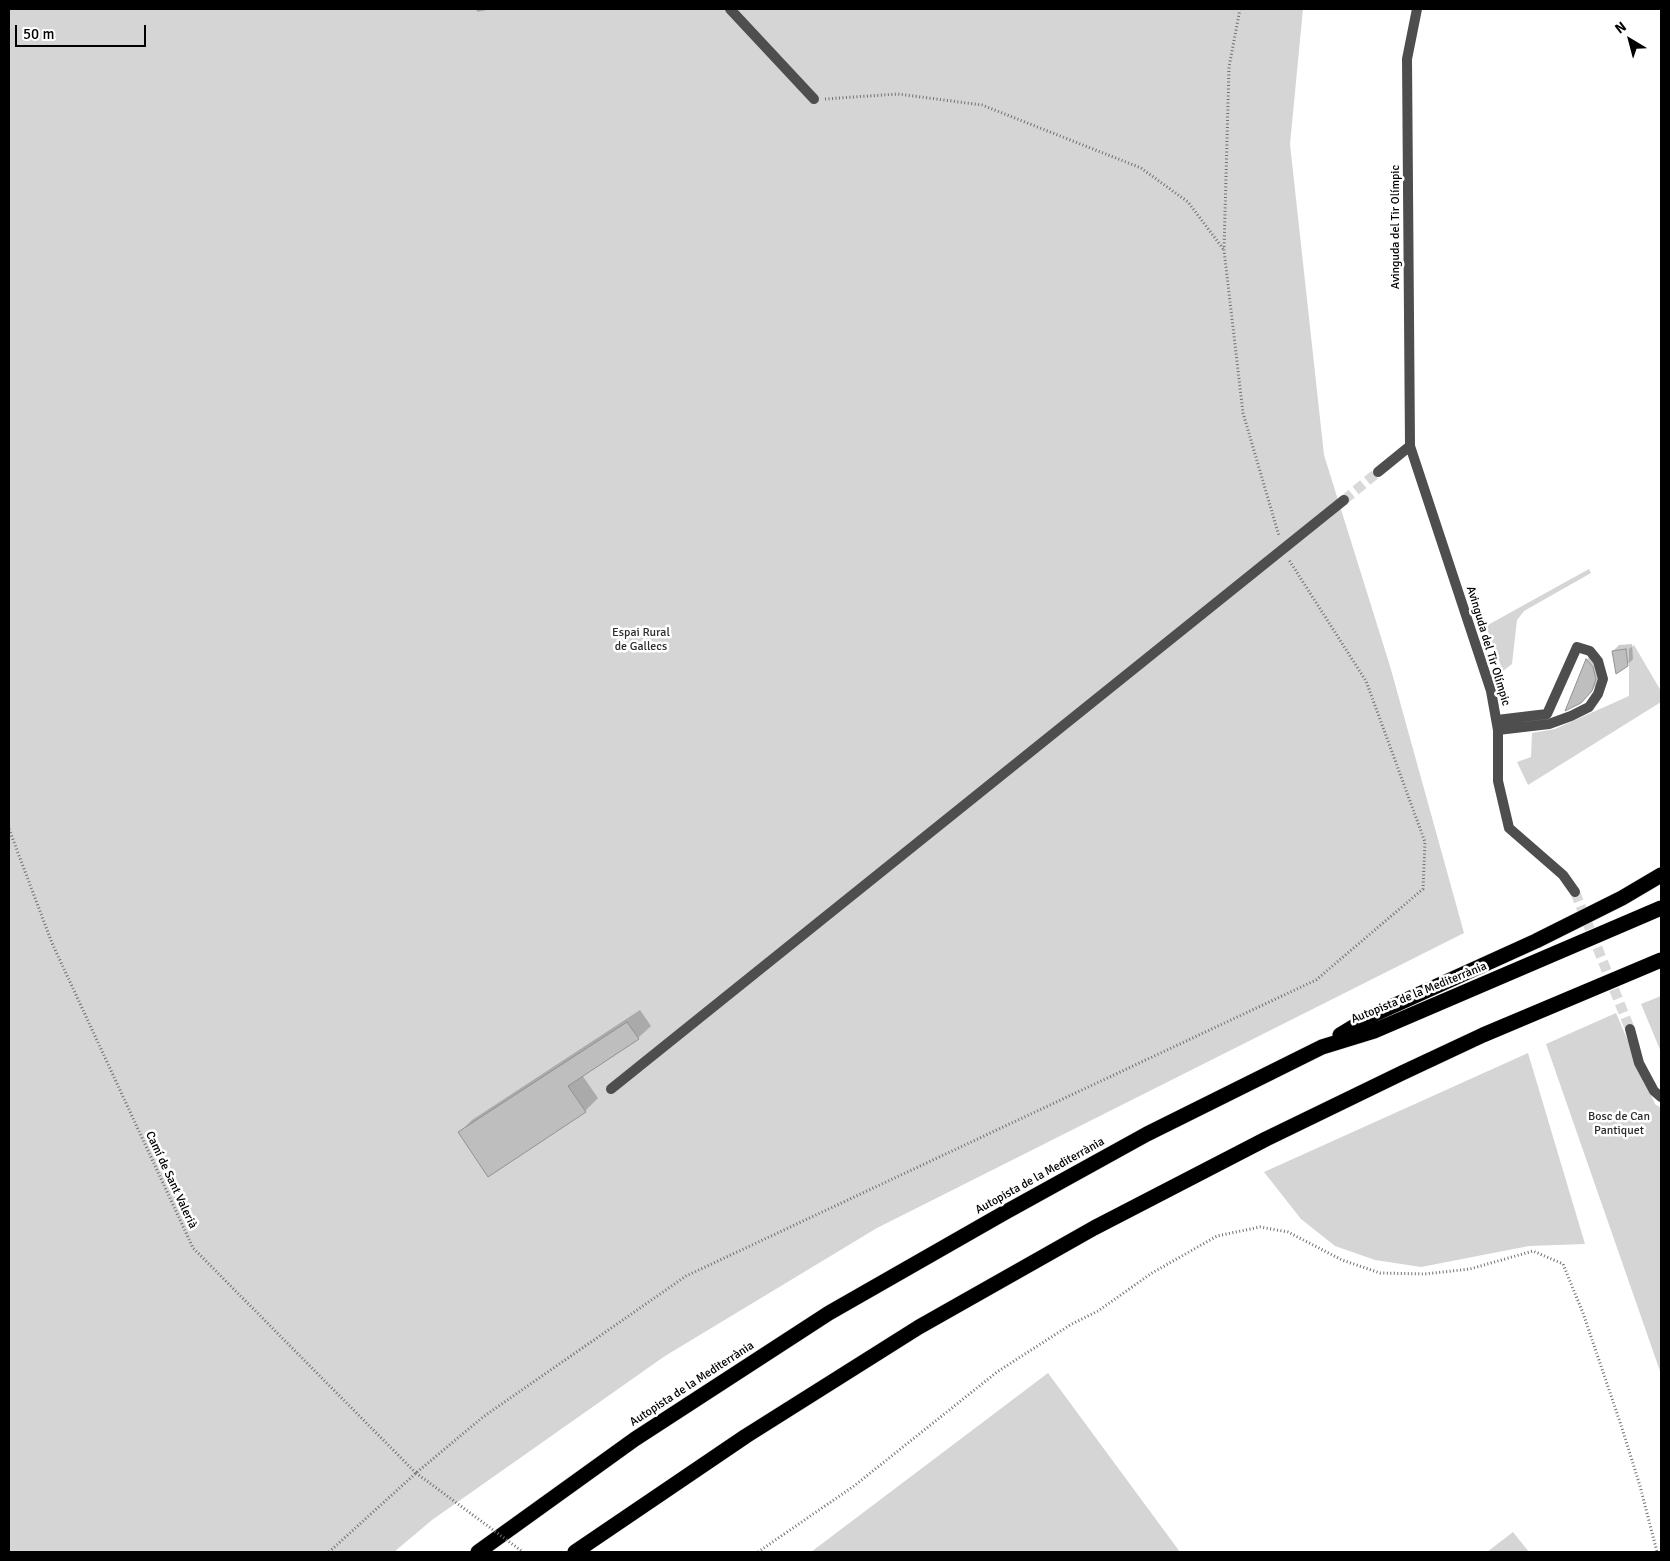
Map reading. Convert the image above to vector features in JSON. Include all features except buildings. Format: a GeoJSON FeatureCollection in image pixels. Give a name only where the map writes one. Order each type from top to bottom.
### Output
{"type":"FeatureCollection","features":[{"type":"Feature","properties":{"kind":"highway"},"geometry":{"type":"LineString","coordinates":[[1464,983],[1536,941],[1622,898],[1661,875]]}},
{"type":"Feature","properties":{"kind":"highway","name":"Autopista de la Mediterrània"},"geometry":{"type":"LineString","coordinates":[[478,1552],[635,1439],[829,1313],[1147,1134],[1322,1046],[1374,1031],[1464,983],[1544,958],[1661,908]]}},
{"type":"Feature","properties":{"kind":"highway"},"geometry":{"type":"LineString","coordinates":[[575,1552],[746,1436],[919,1326],[1094,1228],[1182,1181],[1393,1077],[1483,1035],[1661,960]]}},
{"type":"Feature","properties":{"kind":"highway"},"geometry":{"type":"LineString","coordinates":[[1606,983],[1661,973]]}},
{"type":"Feature","properties":{"kind":"street"},"geometry":{"type":"LineString","coordinates":[[730,9],[814,99]]}},
{"type":"Feature","properties":{"kind":"street","name":"Avinguda del Tir Olímpic"},"geometry":{"type":"LineString","coordinates":[[1417,9],[1407,59],[1410,446],[1491,691],[1498,725],[1498,781],[1509,828],[1562,875],[1575,892]]}},
{"type":"Feature","properties":{"kind":"street"},"geometry":{"type":"LineString","coordinates":[[1378,472],[1410,446]]}},
{"type":"Feature","properties":{"kind":"street"},"geometry":{"type":"LineString","coordinates":[[611,1089],[1283,551],[1344,500]]}},
{"type":"Feature","properties":{"kind":"street"},"geometry":{"type":"LineString","coordinates":[[1577,647],[1590,651],[1598,662],[1603,679],[1598,694],[1589,707],[1549,724],[1498,725],[1547,714],[1577,647]]}},
{"type":"Feature","properties":{"kind":"street"},"geometry":{"type":"LineString","coordinates":[[1630,1029],[1639,1063],[1654,1091],[1661,1096]]}},
{"type":"Feature","properties":{"kind":"path"},"geometry":{"type":"LineString","coordinates":[[329,1552],[483,1417],[686,1276],[1316,980],[1423,889],[1425,842],[1366,681],[1283,551],[1243,413],[1224,250],[1230,66],[1240,9]]}},
{"type":"Feature","properties":{"kind":"path"},"geometry":{"type":"LineString","coordinates":[[814,99],[898,94],[982,105],[1141,168],[1188,202],[1224,250]]}},
{"type":"Feature","properties":{"kind":"path","name":"Camí de Sant Valerià"},"geometry":{"type":"LineString","coordinates":[[9,829],[52,943],[193,1248],[416,1474],[523,1552]]}},
{"type":"Feature","properties":{"kind":"path"},"geometry":{"type":"LineString","coordinates":[[758,1552],[854,1486],[997,1372],[1070,1325],[1098,1311],[1152,1273],[1216,1236],[1260,1227],[1288,1232],[1342,1260],[1380,1274],[1425,1274],[1470,1269],[1533,1251],[1563,1264],[1583,1313],[1640,1486],[1657,1552]]}},
{"type":"Feature","properties":{"kind":"green space","name":"Espai Rural de Gallecs"},"geometry":{"type":"Polygon","coordinates":[[[9,9],[1303,9],[1290,144],[1324,455],[1390,666],[1464,933],[877,1228],[665,1356],[432,1520],[394,1552],[9,1552],[9,9]]]}},
{"type":"Feature","properties":{"kind":"green space"},"geometry":{"type":"Polygon","coordinates":[[[1589,569],[1591,573],[1524,611],[1517,620],[1512,664],[1503,671],[1486,626],[1589,569]]]}},
{"type":"Feature","properties":{"kind":"green space"},"geometry":{"type":"Polygon","coordinates":[[[1634,645],[1661,691],[1661,702],[1528,785],[1517,762],[1531,757],[1532,733],[1555,729],[1629,696],[1629,649],[1634,645]]]}},
{"type":"Feature","properties":{"kind":"green space"},"geometry":{"type":"Polygon","coordinates":[[[1661,996],[1661,1052],[1641,1004],[1661,996]]]}},
{"type":"Feature","properties":{"kind":"green space","name":"Bosc de Can Pantiquet"},"geometry":{"type":"Polygon","coordinates":[[[1616,1013],[1655,1104],[1661,1108],[1661,1374],[1546,1044],[1616,1013]]]}},
{"type":"Feature","properties":{"kind":"green space"},"geometry":{"type":"Polygon","coordinates":[[[1528,1053],[1585,1244],[1529,1246],[1421,1267],[1375,1260],[1335,1246],[1301,1219],[1264,1172],[1528,1053]]]}},
{"type":"Feature","properties":{"kind":"green space"},"geometry":{"type":"Polygon","coordinates":[[[1048,1373],[1180,1552],[811,1552],[1048,1373]]]}},
{"type":"Feature","properties":{"kind":"green space"},"geometry":{"type":"Polygon","coordinates":[[[1513,1532],[1529,1552],[1487,1552],[1513,1532]]]}},
{"type":"Feature","properties":{"kind":"tunnel"},"geometry":{"type":"LineString","coordinates":[[1344,500],[1378,472]]}},
{"type":"Feature","properties":{"kind":"tunnel"},"geometry":{"type":"LineString","coordinates":[[1575,892],[1630,1029]]}}]}
